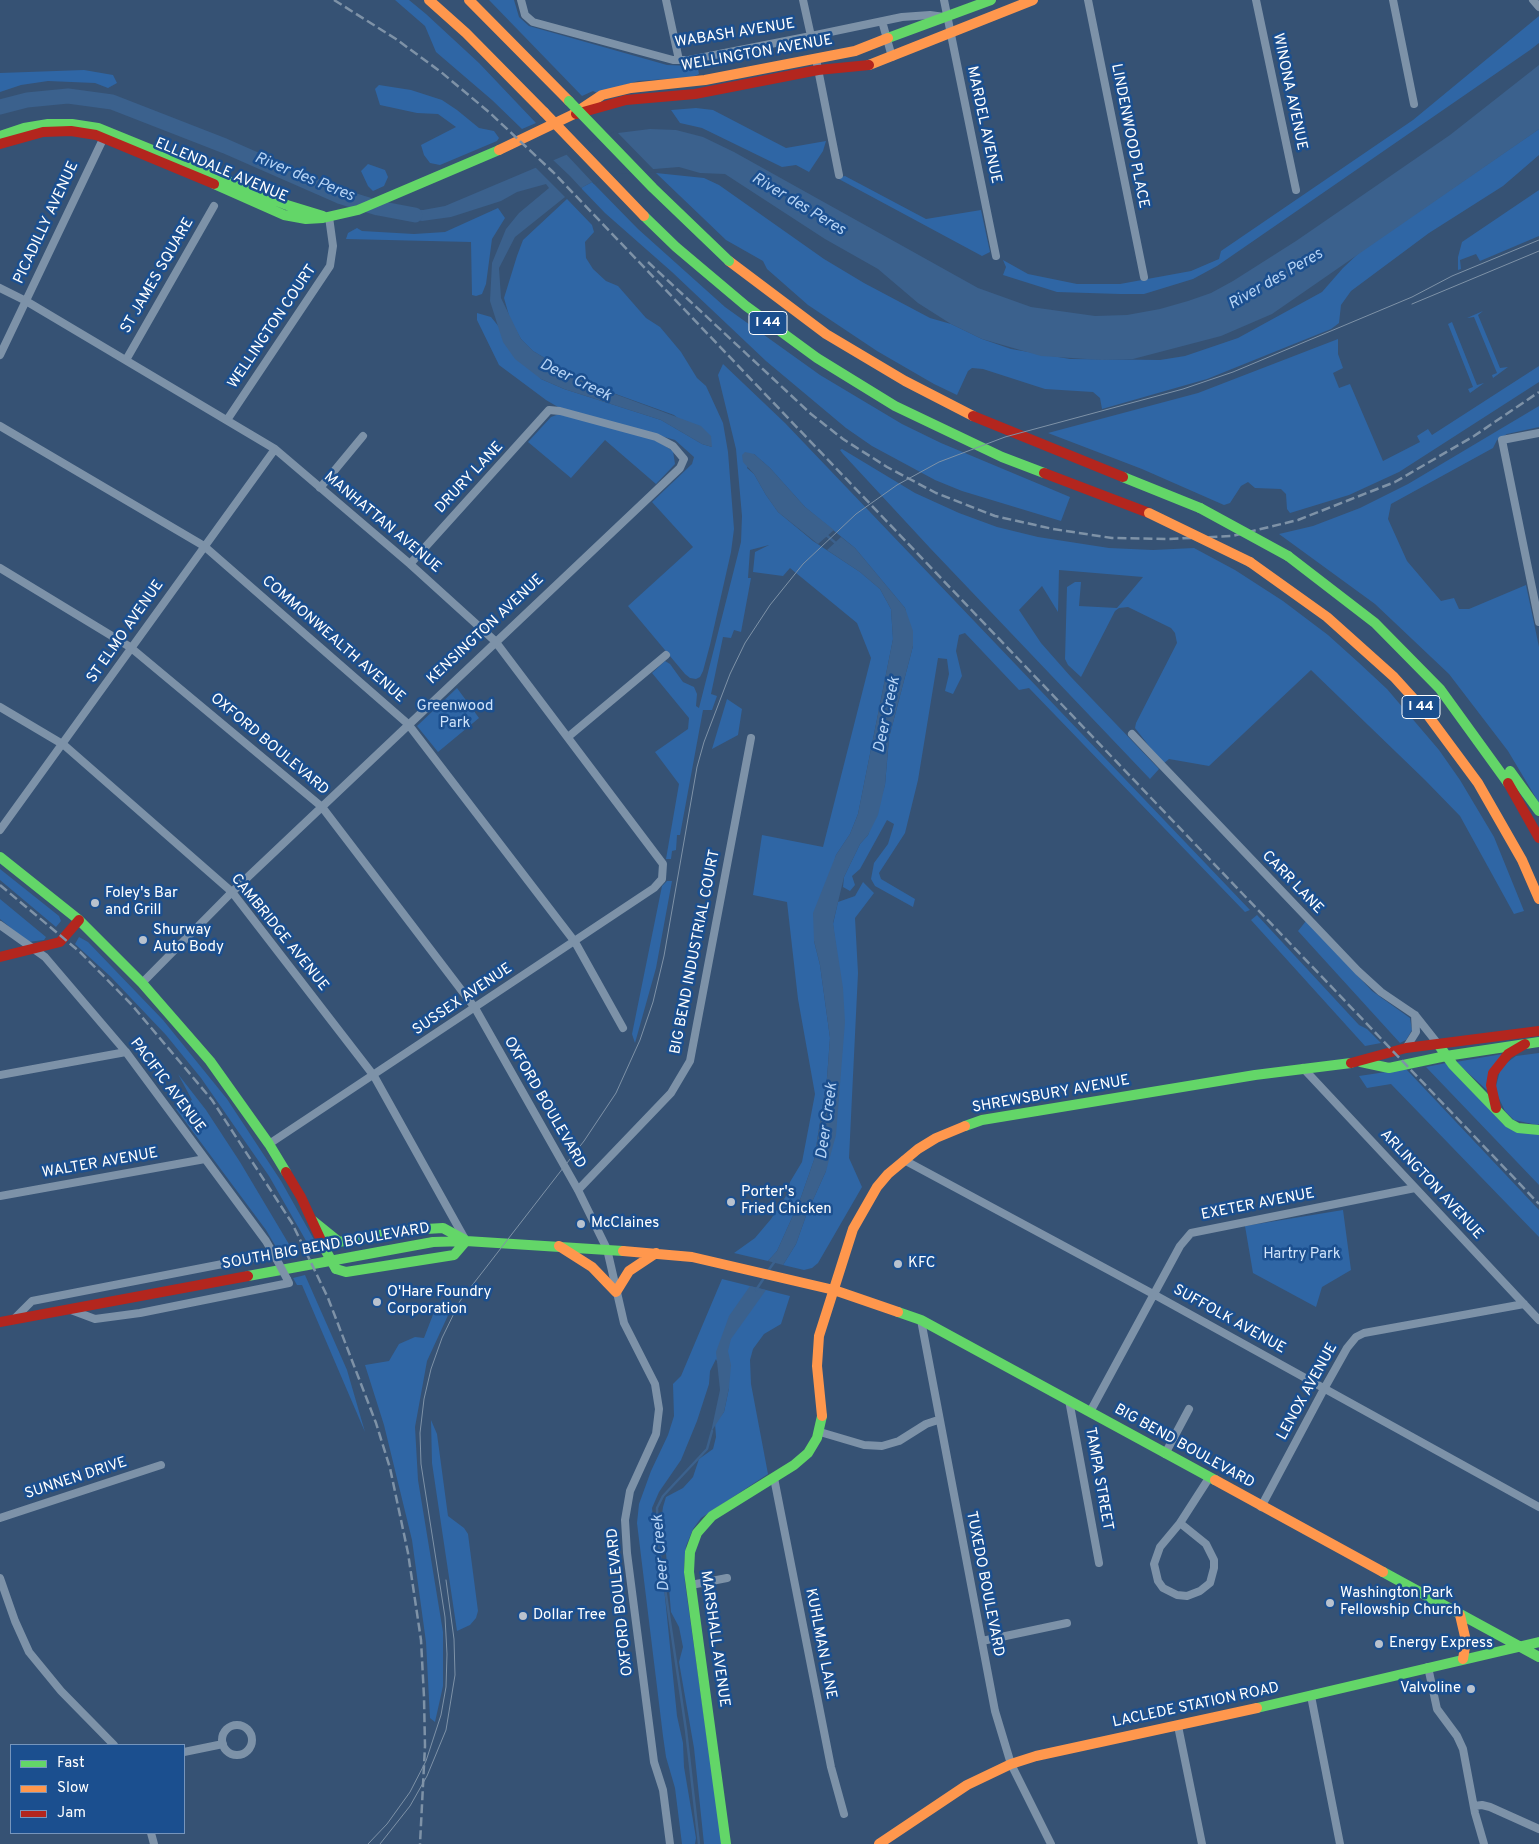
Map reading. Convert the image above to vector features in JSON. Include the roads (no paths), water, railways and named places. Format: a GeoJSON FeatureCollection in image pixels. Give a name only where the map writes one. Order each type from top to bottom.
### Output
{"type":"FeatureCollection","features":[{"type":"Feature","properties":{"kind":"main road","name":"I 44"},"geometry":{"type":"LineString","coordinates":[[429,0],[478,45],[644,216],[710,278],[781,333],[856,383],[906,411],[1002,457],[1149,513],[1250,562],[1327,617],[1368,652],[1424,710],[1478,783],[1509,835],[1539,899]]}},
{"type":"Feature","properties":{"kind":"main road","name":"I 44"},"geometry":{"type":"LineString","coordinates":[[469,0],[653,188],[729,261],[826,334],[958,410],[1200,508],[1288,556],[1340,594],[1415,662],[1471,728],[1511,788],[1539,838]]}},
{"type":"Feature","properties":{"kind":"main road","name":"WABASH AVENUE"},"geometry":{"type":"LineString","coordinates":[[947,18],[991,0]]}},
{"type":"Feature","properties":{"kind":"main road"},"geometry":{"type":"LineString","coordinates":[[951,33],[1033,0]]}},
{"type":"Feature","properties":{"kind":"main road","name":"WELLINGTON AVENUE"},"geometry":{"type":"LineString","coordinates":[[572,115],[593,99],[615,91],[705,80],[855,51],[888,41],[947,18]]}},
{"type":"Feature","properties":{"kind":"main road","name":"WELLINGTON AVENUE"},"geometry":{"type":"LineString","coordinates":[[330,217],[358,210],[469,164],[572,115],[626,100],[694,94],[818,70],[868,65],[951,33]]}},
{"type":"Feature","properties":{"kind":"main road","name":"ELLENDALE AVENUE"},"geometry":{"type":"LineString","coordinates":[[0,136],[24,128],[59,124],[85,125],[287,205],[330,217]]}},
{"type":"Feature","properties":{"kind":"main road","name":"ELLENDALE AVENUE"},"geometry":{"type":"LineString","coordinates":[[0,144],[28,134],[58,131],[105,134]]}},
{"type":"Feature","properties":{"kind":"main road"},"geometry":{"type":"LineString","coordinates":[[1471,728],[1515,776],[1539,811]]}},
{"type":"Feature","properties":{"kind":"main road"},"geometry":{"type":"LineString","coordinates":[[0,857],[79,920],[142,983],[210,1061],[269,1144],[313,1221],[339,1242]]}},
{"type":"Feature","properties":{"kind":"main road"},"geometry":{"type":"LineString","coordinates":[[0,957],[35,950],[60,942],[79,920]]}},
{"type":"Feature","properties":{"kind":"main road","name":"SHREWSBURY AVENUE"},"geometry":{"type":"LineString","coordinates":[[820,1432],[822,1410],[817,1352],[819,1336],[858,1218],[877,1187],[904,1160],[936,1138],[982,1120],[1303,1068],[1360,1062],[1406,1048],[1539,1031]]}},
{"type":"Feature","properties":{"kind":"main road","name":"SHREWSBURY AVENUE"},"geometry":{"type":"LineString","coordinates":[[1360,1062],[1389,1068],[1446,1056],[1539,1042]]}},
{"type":"Feature","properties":{"kind":"main road"},"geometry":{"type":"LineString","coordinates":[[1438,1044],[1446,1056],[1509,1123],[1518,1128],[1539,1130]]}},
{"type":"Feature","properties":{"kind":"main road"},"geometry":{"type":"LineString","coordinates":[[1497,1111],[1492,1097],[1491,1086],[1494,1073],[1508,1054],[1525,1044]]}},
{"type":"Feature","properties":{"kind":"main road"},"geometry":{"type":"LineString","coordinates":[[313,1221],[314,1229],[325,1249],[336,1269],[346,1272],[454,1255],[466,1241],[443,1228],[409,1230],[339,1242],[325,1249]]}},
{"type":"Feature","properties":{"kind":"main road","name":"SOUTH BIG BEND BOULEVARD"},"geometry":{"type":"LineString","coordinates":[[0,1322],[72,1310],[404,1246],[466,1241],[684,1255],[807,1283]]}},
{"type":"Feature","properties":{"kind":"main road"},"geometry":{"type":"LineString","coordinates":[[559,1246],[592,1267],[616,1292],[629,1271],[656,1253]]}},
{"type":"Feature","properties":{"kind":"main road","name":"BIG BEND BOULEVARD"},"geometry":{"type":"LineString","coordinates":[[807,1283],[834,1290],[921,1320],[1539,1657]]}},
{"type":"Feature","properties":{"kind":"main road","name":"MARSHALL AVENUE"},"geometry":{"type":"LineString","coordinates":[[726,1844],[691,1586],[690,1552],[702,1526],[720,1510],[774,1478],[808,1452],[820,1432]]}},
{"type":"Feature","properties":{"kind":"main road"},"geometry":{"type":"LineString","coordinates":[[1460,1615],[1466,1641],[1463,1659]]}},
{"type":"Feature","properties":{"kind":"main road","name":"LACLEDE STATION ROAD"},"geometry":{"type":"LineString","coordinates":[[878,1844],[959,1790],[1011,1764],[1055,1751],[1178,1726],[1539,1642]]}},
{"type":"Feature","properties":{"kind":"street","name":"WABASH AVENUE"},"geometry":{"type":"LineString","coordinates":[[521,0],[524,15],[533,22],[665,59],[679,60],[902,17],[930,15],[947,18]]}},
{"type":"Feature","properties":{"kind":"street"},"geometry":{"type":"LineString","coordinates":[[666,0],[679,60]]}},
{"type":"Feature","properties":{"kind":"street"},"geometry":{"type":"LineString","coordinates":[[803,0],[811,36]]}},
{"type":"Feature","properties":{"kind":"street","name":"MARDEL AVENUE"},"geometry":{"type":"LineString","coordinates":[[944,0],[996,256]]}},
{"type":"Feature","properties":{"kind":"street","name":"LINDENWOOD PLACE"},"geometry":{"type":"LineString","coordinates":[[1088,0],[1144,277]]}},
{"type":"Feature","properties":{"kind":"street","name":"WINONA AVENUE"},"geometry":{"type":"LineString","coordinates":[[1256,0],[1296,190]]}},
{"type":"Feature","properties":{"kind":"street"},"geometry":{"type":"LineString","coordinates":[[1393,0],[1414,104]]}},
{"type":"Feature","properties":{"kind":"street"},"geometry":{"type":"LineString","coordinates":[[1533,0],[1539,7]]}},
{"type":"Feature","properties":{"kind":"street"},"geometry":{"type":"LineString","coordinates":[[882,21],[892,57]]}},
{"type":"Feature","properties":{"kind":"street"},"geometry":{"type":"LineString","coordinates":[[816,59],[839,175]]}},
{"type":"Feature","properties":{"kind":"street","name":"PICADILLY AVENUE"},"geometry":{"type":"LineString","coordinates":[[0,355],[105,134]]}},
{"type":"Feature","properties":{"kind":"street","name":"ST JAMES SQUARE"},"geometry":{"type":"LineString","coordinates":[[126,360],[214,206]]}},
{"type":"Feature","properties":{"kind":"street","name":"WELLINGTON COURT"},"geometry":{"type":"LineString","coordinates":[[227,420],[330,266],[333,246],[330,217]]}},
{"type":"Feature","properties":{"kind":"street","name":"MANHATTAN AVENUE"},"geometry":{"type":"LineString","coordinates":[[0,288],[26,301],[275,450],[410,564],[495,640],[660,858],[664,870]]}},
{"type":"Feature","properties":{"kind":"street","name":"DRURY LANE"},"geometry":{"type":"LineString","coordinates":[[410,564],[550,410],[656,437],[678,450],[684,458],[680,468]]}},
{"type":"Feature","properties":{"kind":"street","name":"COMMONWEALTH AVENUE"},"geometry":{"type":"LineString","coordinates":[[0,426],[204,546],[408,724],[575,942],[623,1028]]}},
{"type":"Feature","properties":{"kind":"street"},"geometry":{"type":"LineString","coordinates":[[1539,433],[1502,440],[1539,622]]}},
{"type":"Feature","properties":{"kind":"street"},"geometry":{"type":"LineString","coordinates":[[320,488],[363,436]]}},
{"type":"Feature","properties":{"kind":"street","name":"ST ELMO AVENUE"},"geometry":{"type":"LineString","coordinates":[[0,830],[64,745],[130,647],[275,450]]}},
{"type":"Feature","properties":{"kind":"street","name":"KENSINGTON AVENUE"},"geometry":{"type":"LineString","coordinates":[[142,983],[232,892],[495,640],[680,468]]}},
{"type":"Feature","properties":{"kind":"street","name":"OXFORD BOULEVARD"},"geometry":{"type":"LineString","coordinates":[[0,568],[130,647],[322,807],[475,1008],[578,1190],[607,1249],[624,1323],[655,1384],[659,1409],[656,1434],[630,1491],[625,1520],[627,1553],[654,1762],[663,1790],[670,1844]]}},
{"type":"Feature","properties":{"kind":"street"},"geometry":{"type":"LineString","coordinates":[[568,737],[666,655]]}},
{"type":"Feature","properties":{"kind":"street","name":"CAMBRIDGE AVENUE"},"geometry":{"type":"LineString","coordinates":[[0,707],[64,745],[232,892],[374,1076],[466,1241]]}},
{"type":"Feature","properties":{"kind":"street","name":"CARR LANE"},"geometry":{"type":"LineString","coordinates":[[1132,734],[1358,972],[1381,992],[1416,1015],[1438,1044]]}},
{"type":"Feature","properties":{"kind":"street","name":"BIG BEND INDUSTRIAL COURT"},"geometry":{"type":"LineString","coordinates":[[578,1190],[671,1094],[690,1061],[751,738]]}},
{"type":"Feature","properties":{"kind":"street","name":"SUSSEX AVENUE"},"geometry":{"type":"LineString","coordinates":[[269,1144],[374,1076],[654,888],[662,879],[664,870]]}},
{"type":"Feature","properties":{"kind":"street","name":"PACIFIC AVENUE"},"geometry":{"type":"LineString","coordinates":[[0,925],[45,957],[126,1052],[276,1257],[288,1281],[95,1319],[72,1310]]}},
{"type":"Feature","properties":{"kind":"street"},"geometry":{"type":"LineString","coordinates":[[1406,1048],[1416,1032],[1416,1015]]}},
{"type":"Feature","properties":{"kind":"street"},"geometry":{"type":"LineString","coordinates":[[0,1075],[126,1052]]}},
{"type":"Feature","properties":{"kind":"street","name":"ARLINGTON AVENUE"},"geometry":{"type":"LineString","coordinates":[[1303,1068],[1539,1320]]}},
{"type":"Feature","properties":{"kind":"street","name":"WALTER AVENUE"},"geometry":{"type":"LineString","coordinates":[[0,1196],[205,1159]]}},
{"type":"Feature","properties":{"kind":"street","name":"SUFFOLK AVENUE"},"geometry":{"type":"LineString","coordinates":[[904,1160],[1155,1294],[1539,1507]]}},
{"type":"Feature","properties":{"kind":"street","name":"EXETER AVENUE"},"geometry":{"type":"LineString","coordinates":[[1090,1412],[1180,1246],[1191,1233],[1415,1188]]}},
{"type":"Feature","properties":{"kind":"street"},"geometry":{"type":"LineString","coordinates":[[13,1320],[32,1301],[276,1257]]}},
{"type":"Feature","properties":{"kind":"street","name":"LENOX AVENUE"},"geometry":{"type":"LineString","coordinates":[[1261,1507],[1324,1389],[1356,1337],[1364,1333],[1524,1304]]}},
{"type":"Feature","properties":{"kind":"street","name":"TUXEDO BOULEVARD"},"geometry":{"type":"LineString","coordinates":[[921,1320],[938,1420],[995,1711],[1011,1764],[1051,1844]]}},
{"type":"Feature","properties":{"kind":"street","name":"TAMPA STREET"},"geometry":{"type":"LineString","coordinates":[[1070,1400],[1099,1563]]}},
{"type":"Feature","properties":{"kind":"street"},"geometry":{"type":"LineString","coordinates":[[1165,1454],[1188,1409]]}},
{"type":"Feature","properties":{"kind":"street"},"geometry":{"type":"LineString","coordinates":[[820,1432],[864,1445],[882,1446],[900,1441],[919,1427],[938,1420]]}},
{"type":"Feature","properties":{"kind":"street","name":"SUNNEN DRIVE"},"geometry":{"type":"LineString","coordinates":[[0,1518],[161,1466]]}},
{"type":"Feature","properties":{"kind":"street","name":"KUHLMAN LANE"},"geometry":{"type":"LineString","coordinates":[[774,1478],[831,1767],[844,1814]]}},
{"type":"Feature","properties":{"kind":"street"},"geometry":{"type":"LineString","coordinates":[[1180,1524],[1206,1544],[1214,1560],[1210,1583],[1200,1591],[1187,1596],[1178,1596],[1163,1588],[1158,1580],[1154,1564],[1160,1547],[1180,1524],[1209,1478]]}},
{"type":"Feature","properties":{"kind":"street"},"geometry":{"type":"LineString","coordinates":[[0,1578],[15,1622],[29,1652],[61,1691],[113,1744]]}},
{"type":"Feature","properties":{"kind":"street"},"geometry":{"type":"LineString","coordinates":[[691,1586],[728,1578]]}},
{"type":"Feature","properties":{"kind":"street"},"geometry":{"type":"LineString","coordinates":[[982,1641],[1067,1623]]}},
{"type":"Feature","properties":{"kind":"street"},"geometry":{"type":"LineString","coordinates":[[1428,1668],[1437,1709],[1457,1736],[1463,1749],[1474,1806],[1484,1844]]}},
{"type":"Feature","properties":{"kind":"street"},"geometry":{"type":"LineString","coordinates":[[1311,1696],[1340,1844]]}},
{"type":"Feature","properties":{"kind":"street"},"geometry":{"type":"LineString","coordinates":[[1178,1726],[1202,1844]]}},
{"type":"Feature","properties":{"kind":"street"},"geometry":{"type":"LineString","coordinates":[[185,1752],[223,1744]]}},
{"type":"Feature","properties":{"kind":"street"},"geometry":{"type":"LineString","coordinates":[[1474,1806],[1490,1807],[1539,1830]]}},
{"type":"Feature","properties":{"kind":"water","name":"River des Peres"},"geometry":{"type":"Polygon","coordinates":[[[1539,65],[1539,129],[1535,132],[1272,314],[1221,336],[1133,359],[1102,360],[1041,356],[982,339],[951,324],[918,303],[878,269],[825,239],[725,174],[700,173],[679,167],[617,172],[592,182],[565,197],[515,237],[499,268],[501,298],[521,339],[533,351],[588,384],[701,426],[711,436],[712,447],[702,444],[661,420],[564,389],[541,379],[515,359],[503,342],[490,301],[492,263],[506,229],[519,213],[549,188],[546,184],[517,192],[501,201],[451,217],[422,221],[390,214],[402,209],[423,210],[445,206],[618,133],[650,129],[676,130],[703,137],[734,152],[978,288],[1031,307],[1095,316],[1127,315],[1160,309],[1188,301],[1211,293],[1233,281],[1296,241],[1450,135],[1539,65]]]}},
{"type":"Feature","properties":{"kind":"water"},"geometry":{"type":"Polygon","coordinates":[[[745,452],[754,454],[770,468],[805,507],[834,530],[818,544],[778,512],[754,474],[743,462],[742,455],[745,452]]]}},
{"type":"Feature","properties":{"kind":"water"},"geometry":{"type":"Polygon","coordinates":[[[841,537],[855,548],[905,608],[913,631],[913,646],[889,738],[885,785],[878,815],[868,835],[860,844],[844,877],[833,923],[843,988],[845,1022],[836,1135],[826,1171],[807,1213],[796,1244],[783,1265],[768,1261],[777,1251],[800,1200],[814,1160],[827,1078],[830,1038],[820,965],[814,941],[813,913],[836,855],[850,834],[858,814],[893,639],[891,609],[880,589],[860,572],[827,550],[841,537]]]}},
{"type":"Feature","properties":{"kind":"water"},"geometry":{"type":"Polygon","coordinates":[[[750,1286],[766,1290],[731,1339],[728,1351],[731,1365],[729,1388],[724,1412],[711,1432],[720,1390],[716,1352],[729,1316],[750,1286]]]}},
{"type":"Feature","properties":{"kind":"waterway","name":"River des Peres"},"geometry":{"type":"LineString","coordinates":[[0,107],[27,100],[68,96],[112,102],[225,146],[339,196],[378,208],[415,215]]}},
{"type":"Feature","properties":{"kind":"waterway","name":"Deer Creek"},"geometry":{"type":"LineString","coordinates":[[825,534],[838,545]]}},
{"type":"Feature","properties":{"kind":"waterway","name":"Deer Creek"},"geometry":{"type":"LineString","coordinates":[[768,1271],[775,1261]]}},
{"type":"Feature","properties":{"kind":"waterway","name":"Deer Creek"},"geometry":{"type":"LineString","coordinates":[[756,1290],[764,1278]]}},
{"type":"Feature","properties":{"kind":"waterway","name":"Deer Creek"},"geometry":{"type":"LineString","coordinates":[[699,1844],[686,1730],[658,1541],[657,1508],[663,1496],[707,1449],[712,1431]]}},
{"type":"Feature","properties":{"kind":"tram line"},"geometry":{"type":"LineString","coordinates":[[368,1844],[387,1824],[410,1792],[426,1761],[441,1715],[446,1687],[445,1617],[421,1464],[420,1433],[424,1399],[431,1369],[442,1338],[460,1301],[584,1141],[616,1093],[640,1040],[653,1002],[664,956],[697,767],[704,742],[730,674],[745,643],[770,605],[803,564],[856,514],[897,485],[939,462],[1005,437],[1183,389],[1233,372],[1412,297],[1452,276],[1539,240]]}},
{"type":"Feature","properties":{"kind":"tram line"},"geometry":{"type":"LineString","coordinates":[[1412,304],[1539,251]]}},
{"type":"Feature","properties":{"kind":"tram line"},"geometry":{"type":"LineString","coordinates":[[380,1844],[410,1806],[427,1776],[446,1730],[455,1675],[454,1639],[446,1580]]}},
{"type":"Feature","properties":{"kind":"railway"},"geometry":{"type":"LineString","coordinates":[[334,0],[396,39],[441,72],[490,113],[553,172],[1539,1204]]}},
{"type":"Feature","properties":{"kind":"railway"},"geometry":{"type":"LineString","coordinates":[[648,262],[811,414],[843,439],[887,467],[936,493],[995,516],[1053,529],[1112,538],[1169,539],[1232,536],[1298,520],[1395,482],[1474,436],[1539,392]]}},
{"type":"Feature","properties":{"kind":"railway"},"geometry":{"type":"LineString","coordinates":[[0,885],[80,952],[131,1004],[212,1100],[292,1223],[328,1298],[376,1423],[390,1468],[408,1553],[421,1640],[424,1697],[425,1746],[420,1844]]}},
{"type":"Feature","properties":{"kind":"place","name":"Foley's Bar and Grill"},"geometry":{"type":"Point","coordinates":[95,903]}},
{"type":"Feature","properties":{"kind":"place","name":"Shurway Auto Body"},"geometry":{"type":"Point","coordinates":[143,940]}},
{"type":"Feature","properties":{"kind":"place","name":"Porter's Fried Chicken"},"geometry":{"type":"Point","coordinates":[731,1202]}},
{"type":"Feature","properties":{"kind":"place","name":"McClaines"},"geometry":{"type":"Point","coordinates":[581,1224]}},
{"type":"Feature","properties":{"kind":"place","name":"KFC"},"geometry":{"type":"Point","coordinates":[898,1264]}},
{"type":"Feature","properties":{"kind":"place","name":"O'Hare Foundry Corporation"},"geometry":{"type":"Point","coordinates":[377,1302]}},
{"type":"Feature","properties":{"kind":"place","name":"Washington Park Fellowship Church"},"geometry":{"type":"Point","coordinates":[1330,1603]}},
{"type":"Feature","properties":{"kind":"place","name":"Dollar Tree"},"geometry":{"type":"Point","coordinates":[523,1616]}},
{"type":"Feature","properties":{"kind":"place","name":"Energy Express"},"geometry":{"type":"Point","coordinates":[1379,1644]}},
{"type":"Feature","properties":{"kind":"place","name":"Valvoline"},"geometry":{"type":"Point","coordinates":[1471,1689]}},
{"type":"Feature","properties":{"kind":"park label","name":"Greenwood Park"},"geometry":{"type":"Point","coordinates":[455,716]}},
{"type":"Feature","properties":{"kind":"park label","name":"Hartry Park"},"geometry":{"type":"Point","coordinates":[1302,1255]}}]}
